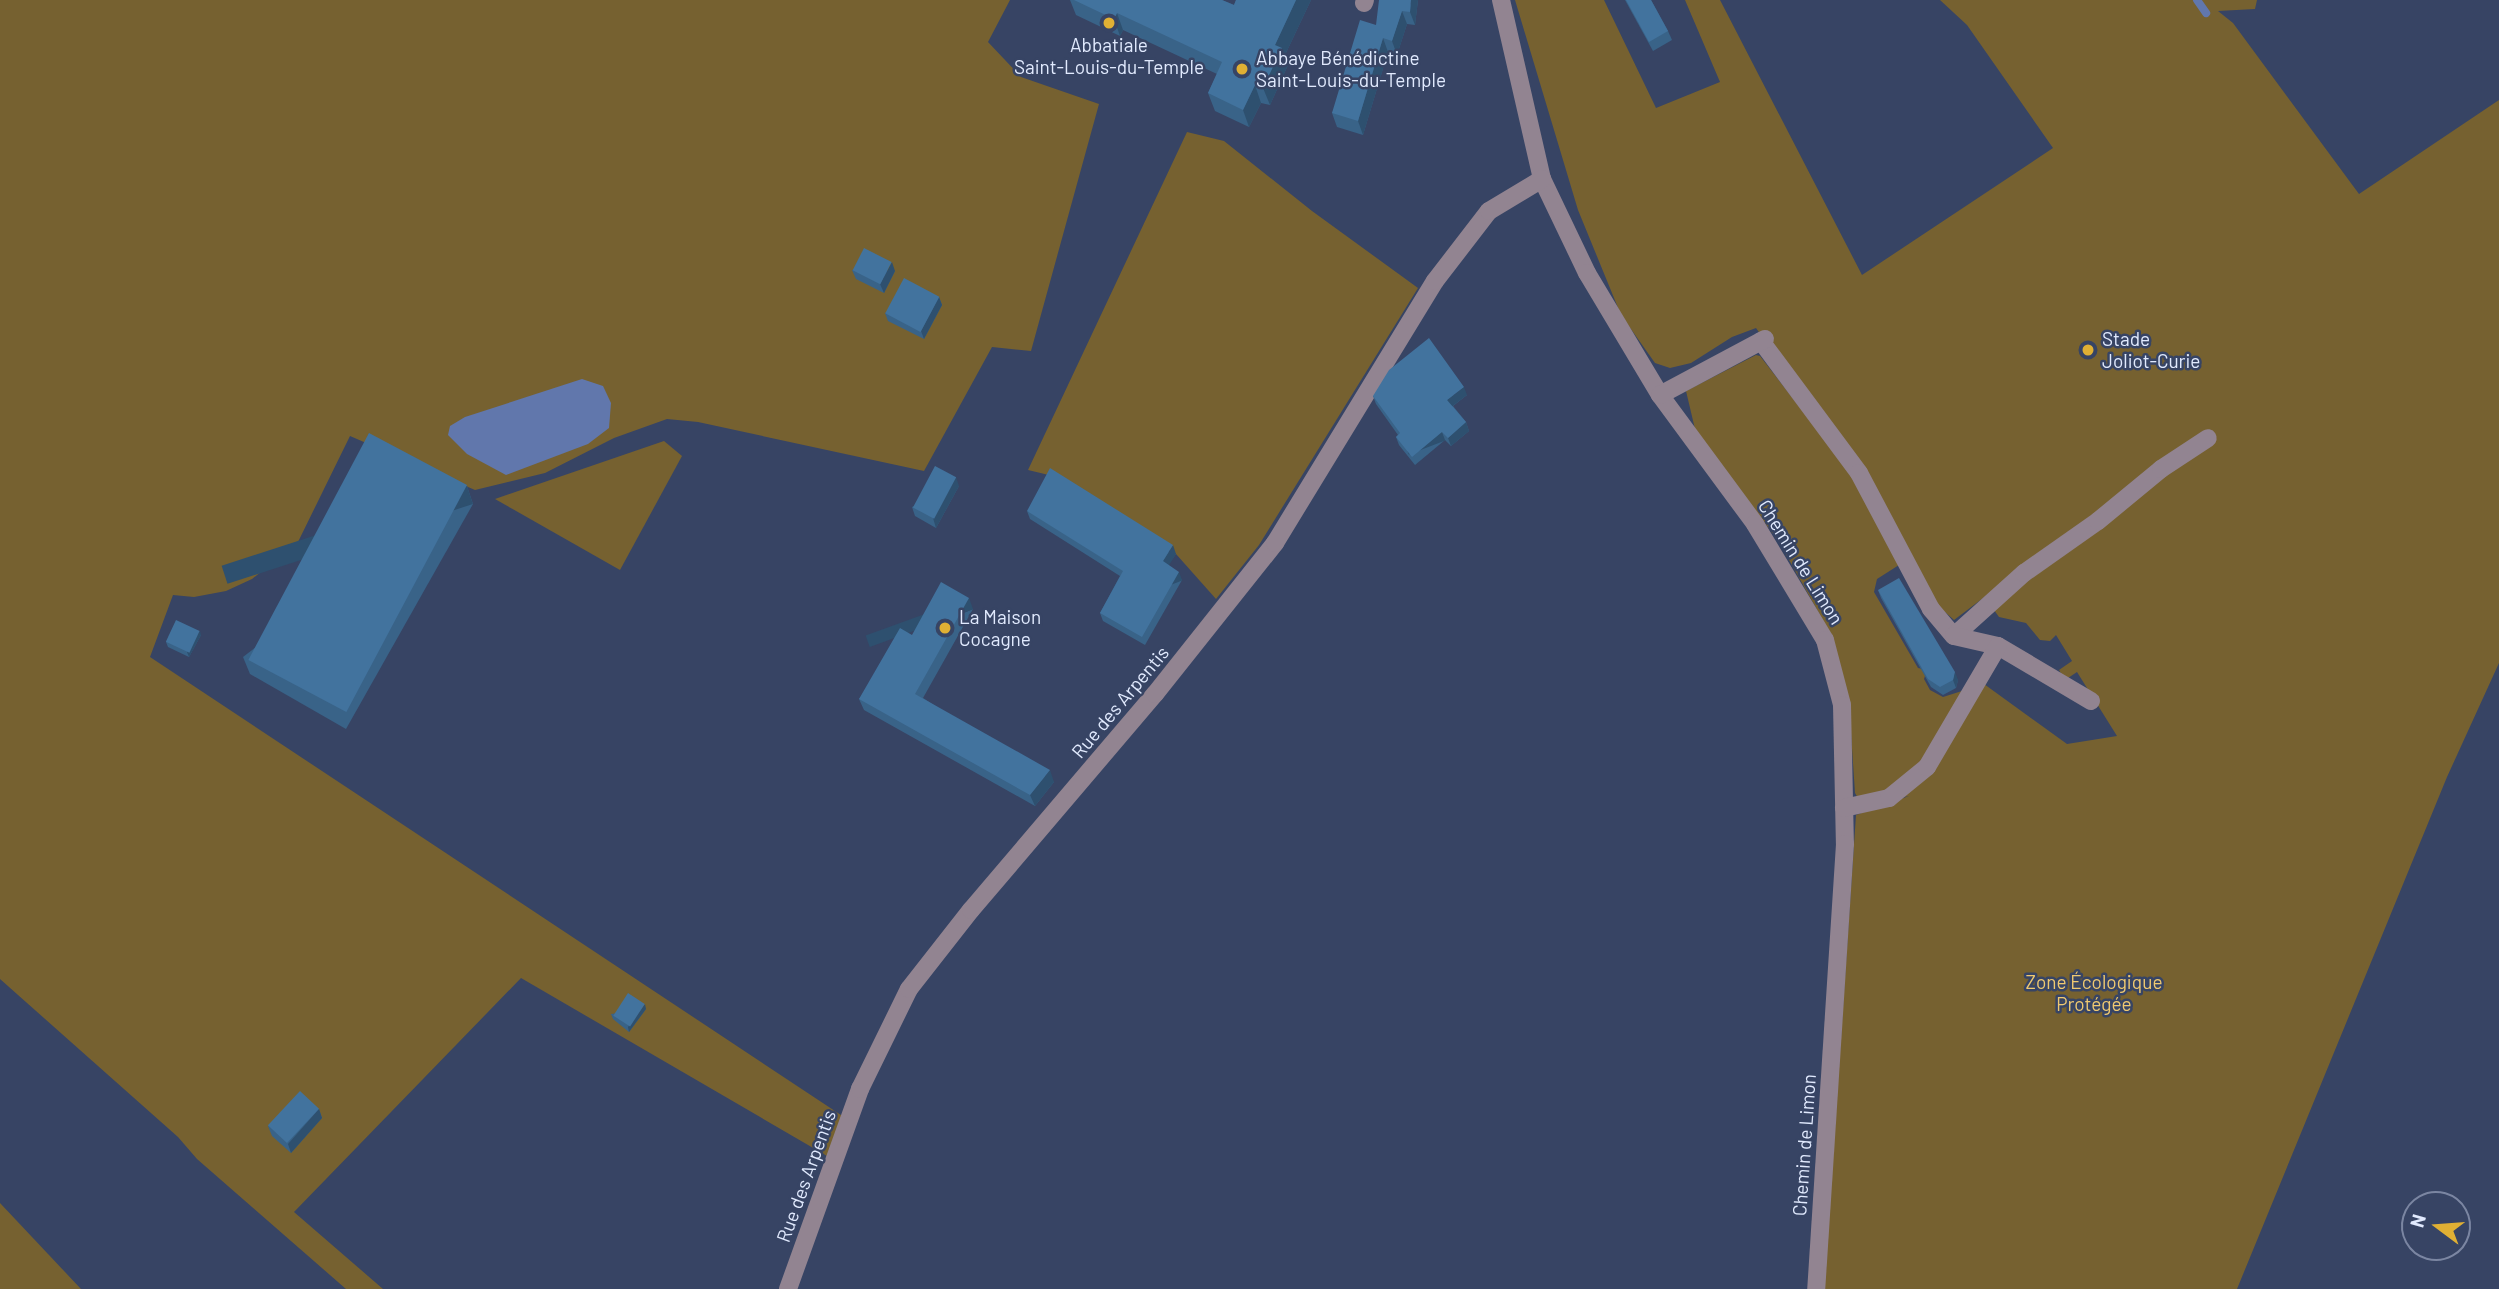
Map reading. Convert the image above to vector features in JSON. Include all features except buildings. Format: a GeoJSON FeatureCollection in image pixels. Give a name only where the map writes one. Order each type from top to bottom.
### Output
{"type":"FeatureCollection","features":[{"type":"Feature","properties":{"kind":"street","name":"Chemin de Limon"},"geometry":{"type":"LineString","coordinates":[[1501,0],[1542,179],[1587,273],[1660,395],[1755,524],[1825,640],[1842,705],[1845,844],[1816,1289]]}},
{"type":"Feature","properties":{"kind":"street","name":"Rue des Arpentis"},"geometry":{"type":"LineString","coordinates":[[788,1289],[860,1089],[909,989],[971,911],[1155,694],[1275,543],[1435,281],[1481,221],[1489,211],[1542,179]]}},
{"type":"Feature","properties":{"kind":"street"},"geometry":{"type":"LineString","coordinates":[[1660,395],[1763,340],[1859,473],[1931,610],[1954,636],[1998,646],[2091,701]]}},
{"type":"Feature","properties":{"kind":"street"},"geometry":{"type":"LineString","coordinates":[[1954,636],[2024,573],[2098,521],[2161,469],[2208,438]]}},
{"type":"Feature","properties":{"kind":"street"},"geometry":{"type":"LineString","coordinates":[[1844,808],[1889,798],[1927,767],[1998,646]]}},
{"type":"Feature","properties":{"kind":"green space"},"geometry":{"type":"Polygon","coordinates":[[[0,0],[1010,0],[988,42],[1021,77],[1099,104],[1031,351],[992,347],[924,471],[698,422],[667,419],[614,438],[545,473],[475,490],[350,436],[298,542],[252,579],[226,591],[194,597],[173,595],[150,657],[844,1117],[827,1156],[521,978],[294,1212],[383,1289],[346,1289],[197,1159],[178,1137],[0,979],[0,0]]]}},
{"type":"Feature","properties":{"kind":"green space","name":"Zone Écologique Protégée"},"geometry":{"type":"Polygon","coordinates":[[[1515,0],[1604,0],[1656,108],[1720,82],[1685,0],[1720,0],[1862,275],[2053,148],[1967,25],[1940,0],[2257,0],[2255,9],[2218,11],[2233,23],[2359,194],[2499,100],[2499,663],[2447,777],[2237,1289],[1824,1289],[1856,815],[1909,796],[1862,805],[1855,793],[1849,703],[1820,615],[1779,542],[1695,429],[1686,391],[1756,355],[1760,356],[1854,477],[1899,565],[1877,579],[1874,592],[1918,668],[1927,670],[1924,679],[1930,690],[1943,697],[1984,684],[2067,744],[2117,736],[2077,672],[2065,680],[2059,670],[2072,661],[2056,635],[2050,641],[2040,640],[2026,623],[1999,617],[1994,610],[1998,601],[2016,584],[2011,577],[1954,620],[1945,612],[1937,612],[1864,474],[1806,388],[1785,369],[1756,328],[1732,337],[1691,363],[1670,368],[1655,363],[1621,315],[1578,210],[1515,0]]]}},
{"type":"Feature","properties":{"kind":"green space"},"geometry":{"type":"Polygon","coordinates":[[[1187,132],[1224,141],[1312,211],[1418,288],[1259,545],[1216,599],[1176,554],[1053,476],[1028,470],[1187,132]]]}},
{"type":"Feature","properties":{"kind":"green space"},"geometry":{"type":"Polygon","coordinates":[[[664,441],[682,456],[620,570],[495,499],[664,441]]]}},
{"type":"Feature","properties":{"kind":"green space"},"geometry":{"type":"Polygon","coordinates":[[[0,1203],[81,1289],[0,1289],[0,1203]]]}},
{"type":"Feature","properties":{"kind":"water"},"geometry":{"type":"Polygon","coordinates":[[[582,379],[603,386],[611,403],[609,428],[588,444],[506,475],[467,454],[448,435],[450,426],[465,417],[582,379]]]}},
{"type":"Feature","properties":{"kind":"waterway"},"geometry":{"type":"LineString","coordinates":[[2197,0],[2206,13]]}},
{"type":"Feature","properties":{"kind":"place","name":"Abbatiale Saint-Louis-du-Temple"},"geometry":{"type":"Point","coordinates":[1109,23]}},
{"type":"Feature","properties":{"kind":"place","name":"Abbaye Bénédictine Saint-Louis-du-Temple"},"geometry":{"type":"Point","coordinates":[1242,69]}},
{"type":"Feature","properties":{"kind":"place","name":"Stade Joliot-Curie"},"geometry":{"type":"Point","coordinates":[2088,350]}},
{"type":"Feature","properties":{"kind":"place","name":"La Maison Cocagne"},"geometry":{"type":"Point","coordinates":[945,628]}}]}
